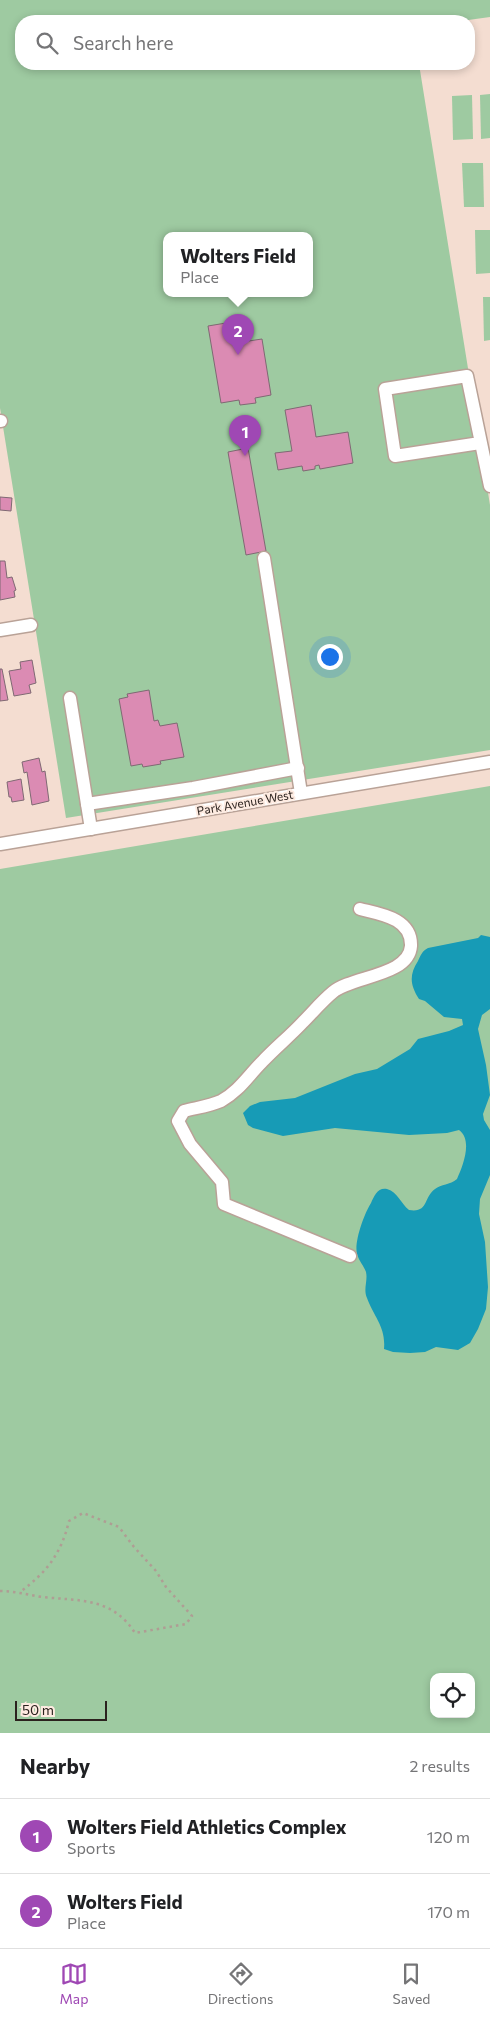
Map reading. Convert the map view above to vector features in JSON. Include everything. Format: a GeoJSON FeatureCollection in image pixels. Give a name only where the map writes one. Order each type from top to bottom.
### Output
{"type":"FeatureCollection","features":[{"type":"Feature","properties":{"kind":"street"},"geometry":{"type":"LineString","coordinates":[[480,443],[395,456],[385,389],[467,376],[490,486]]}},
{"type":"Feature","properties":{"kind":"street"},"geometry":{"type":"LineString","coordinates":[[264,558],[301,794]]}},
{"type":"Feature","properties":{"kind":"street"},"geometry":{"type":"LineString","coordinates":[[0,630],[31,625]]}},
{"type":"Feature","properties":{"kind":"street"},"geometry":{"type":"LineString","coordinates":[[70,698],[91,829]]}},
{"type":"Feature","properties":{"kind":"street","name":"Park Avenue West"},"geometry":{"type":"LineString","coordinates":[[0,844],[490,762]]}},
{"type":"Feature","properties":{"kind":"street"},"geometry":{"type":"LineString","coordinates":[[87,804],[193,788],[298,768]]}},
{"type":"Feature","properties":{"kind":"street"},"geometry":{"type":"LineString","coordinates":[[350,1256],[224,1204],[222,1182],[190,1144],[178,1121],[184,1111],[219,1102],[235,1092],[276,1048],[334,991],[353,981],[386,972],[398,966],[406,958],[411,947],[408,933],[400,923],[388,915],[360,909]]}},
{"type":"Feature","properties":{"kind":"path"},"geometry":{"type":"LineString","coordinates":[[0,1591],[20,1592],[40,1597],[98,1602],[128,1621],[135,1633],[186,1624],[192,1616],[166,1587],[156,1571],[119,1527],[83,1513],[69,1521],[64,1539],[53,1563],[36,1580],[20,1592]]}},
{"type":"Feature","properties":{"kind":"green space"},"geometry":{"type":"Polygon","coordinates":[[[0,0],[490,0],[490,17],[475,19],[475,15],[15,15],[15,70],[420,70],[490,505],[490,750],[66,818],[0,408],[0,0]]]}},
{"type":"Feature","properties":{"kind":"green space"},"geometry":{"type":"Polygon","coordinates":[[[490,94],[490,138],[481,139],[480,95],[490,94]]]}},
{"type":"Feature","properties":{"kind":"green space"},"geometry":{"type":"Polygon","coordinates":[[[472,95],[473,139],[453,140],[452,96],[472,95]]]}},
{"type":"Feature","properties":{"kind":"green space"},"geometry":{"type":"Polygon","coordinates":[[[462,163],[483,163],[484,207],[464,207],[462,163]]]}},
{"type":"Feature","properties":{"kind":"green space"},"geometry":{"type":"Polygon","coordinates":[[[475,230],[490,230],[490,273],[476,274],[475,230]]]}},
{"type":"Feature","properties":{"kind":"green space"},"geometry":{"type":"Polygon","coordinates":[[[483,297],[490,297],[490,340],[484,341],[483,297]]]}},
{"type":"Feature","properties":{"kind":"green space"},"geometry":{"type":"Polygon","coordinates":[[[490,786],[490,1733],[0,1733],[0,869],[490,786]]]}},
{"type":"Feature","properties":{"kind":"water"},"geometry":{"type":"Polygon","coordinates":[[[481,935],[490,937],[490,1009],[482,1015],[478,1029],[490,1095],[483,1114],[490,1130],[490,1175],[480,1199],[479,1214],[485,1242],[488,1287],[486,1309],[470,1343],[458,1350],[436,1347],[425,1352],[393,1352],[384,1349],[381,1328],[366,1295],[366,1272],[356,1249],[360,1228],[373,1198],[381,1189],[391,1191],[397,1195],[409,1210],[415,1210],[423,1207],[435,1189],[457,1179],[462,1167],[466,1146],[463,1134],[459,1130],[447,1133],[409,1135],[335,1128],[283,1136],[253,1128],[248,1125],[243,1113],[250,1106],[260,1102],[295,1098],[355,1074],[377,1069],[410,1049],[418,1039],[449,1031],[463,1025],[462,1019],[444,1017],[425,1001],[419,999],[412,985],[412,975],[415,966],[426,949],[478,938],[481,935]]]}},
{"type":"Feature","properties":{"kind":"building"},"geometry":{"type":"Polygon","coordinates":[[[226,323],[227,329],[239,327],[242,342],[262,339],[271,395],[255,398],[256,403],[240,405],[239,400],[221,403],[208,326],[226,323]]]}},
{"type":"Feature","properties":{"kind":"building"},"geometry":{"type":"Polygon","coordinates":[[[311,405],[316,437],[348,432],[353,463],[320,469],[319,465],[315,466],[315,469],[303,471],[302,466],[278,470],[275,453],[292,451],[285,410],[311,405]]]}},
{"type":"Feature","properties":{"kind":"building"},"geometry":{"type":"Polygon","coordinates":[[[248,448],[266,551],[246,555],[228,452],[248,448]]]}},
{"type":"Feature","properties":{"kind":"building"},"geometry":{"type":"Polygon","coordinates":[[[0,497],[12,498],[11,511],[0,510],[0,497]]]}},
{"type":"Feature","properties":{"kind":"building"},"geometry":{"type":"Polygon","coordinates":[[[0,561],[5,561],[7,578],[12,577],[16,590],[14,591],[15,597],[0,600],[0,561]]]}},
{"type":"Feature","properties":{"kind":"building"},"geometry":{"type":"Polygon","coordinates":[[[32,660],[36,683],[29,685],[31,693],[14,696],[9,671],[21,669],[20,662],[32,660]]]}},
{"type":"Feature","properties":{"kind":"building"},"geometry":{"type":"Polygon","coordinates":[[[0,669],[2,669],[8,700],[0,701],[0,669]]]}},
{"type":"Feature","properties":{"kind":"building"},"geometry":{"type":"Polygon","coordinates":[[[149,690],[154,721],[158,720],[160,726],[177,723],[184,757],[160,761],[161,764],[143,767],[142,764],[131,766],[119,699],[128,697],[127,694],[149,690]]]}},
{"type":"Feature","properties":{"kind":"building"},"geometry":{"type":"Polygon","coordinates":[[[39,758],[42,772],[45,771],[49,801],[32,805],[27,772],[24,773],[22,762],[39,758]]]}},
{"type":"Feature","properties":{"kind":"building"},"geometry":{"type":"Polygon","coordinates":[[[21,779],[24,800],[12,802],[11,797],[9,797],[7,782],[21,779]]]}},
{"type":"Feature","properties":{"kind":"place","name":"Wolters Field"},"geometry":{"type":"Point","coordinates":[238,355]}},
{"type":"Feature","properties":{"kind":"place","name":"Wolters Field Athletics Complex"},"geometry":{"type":"Point","coordinates":[245,456]}}]}
